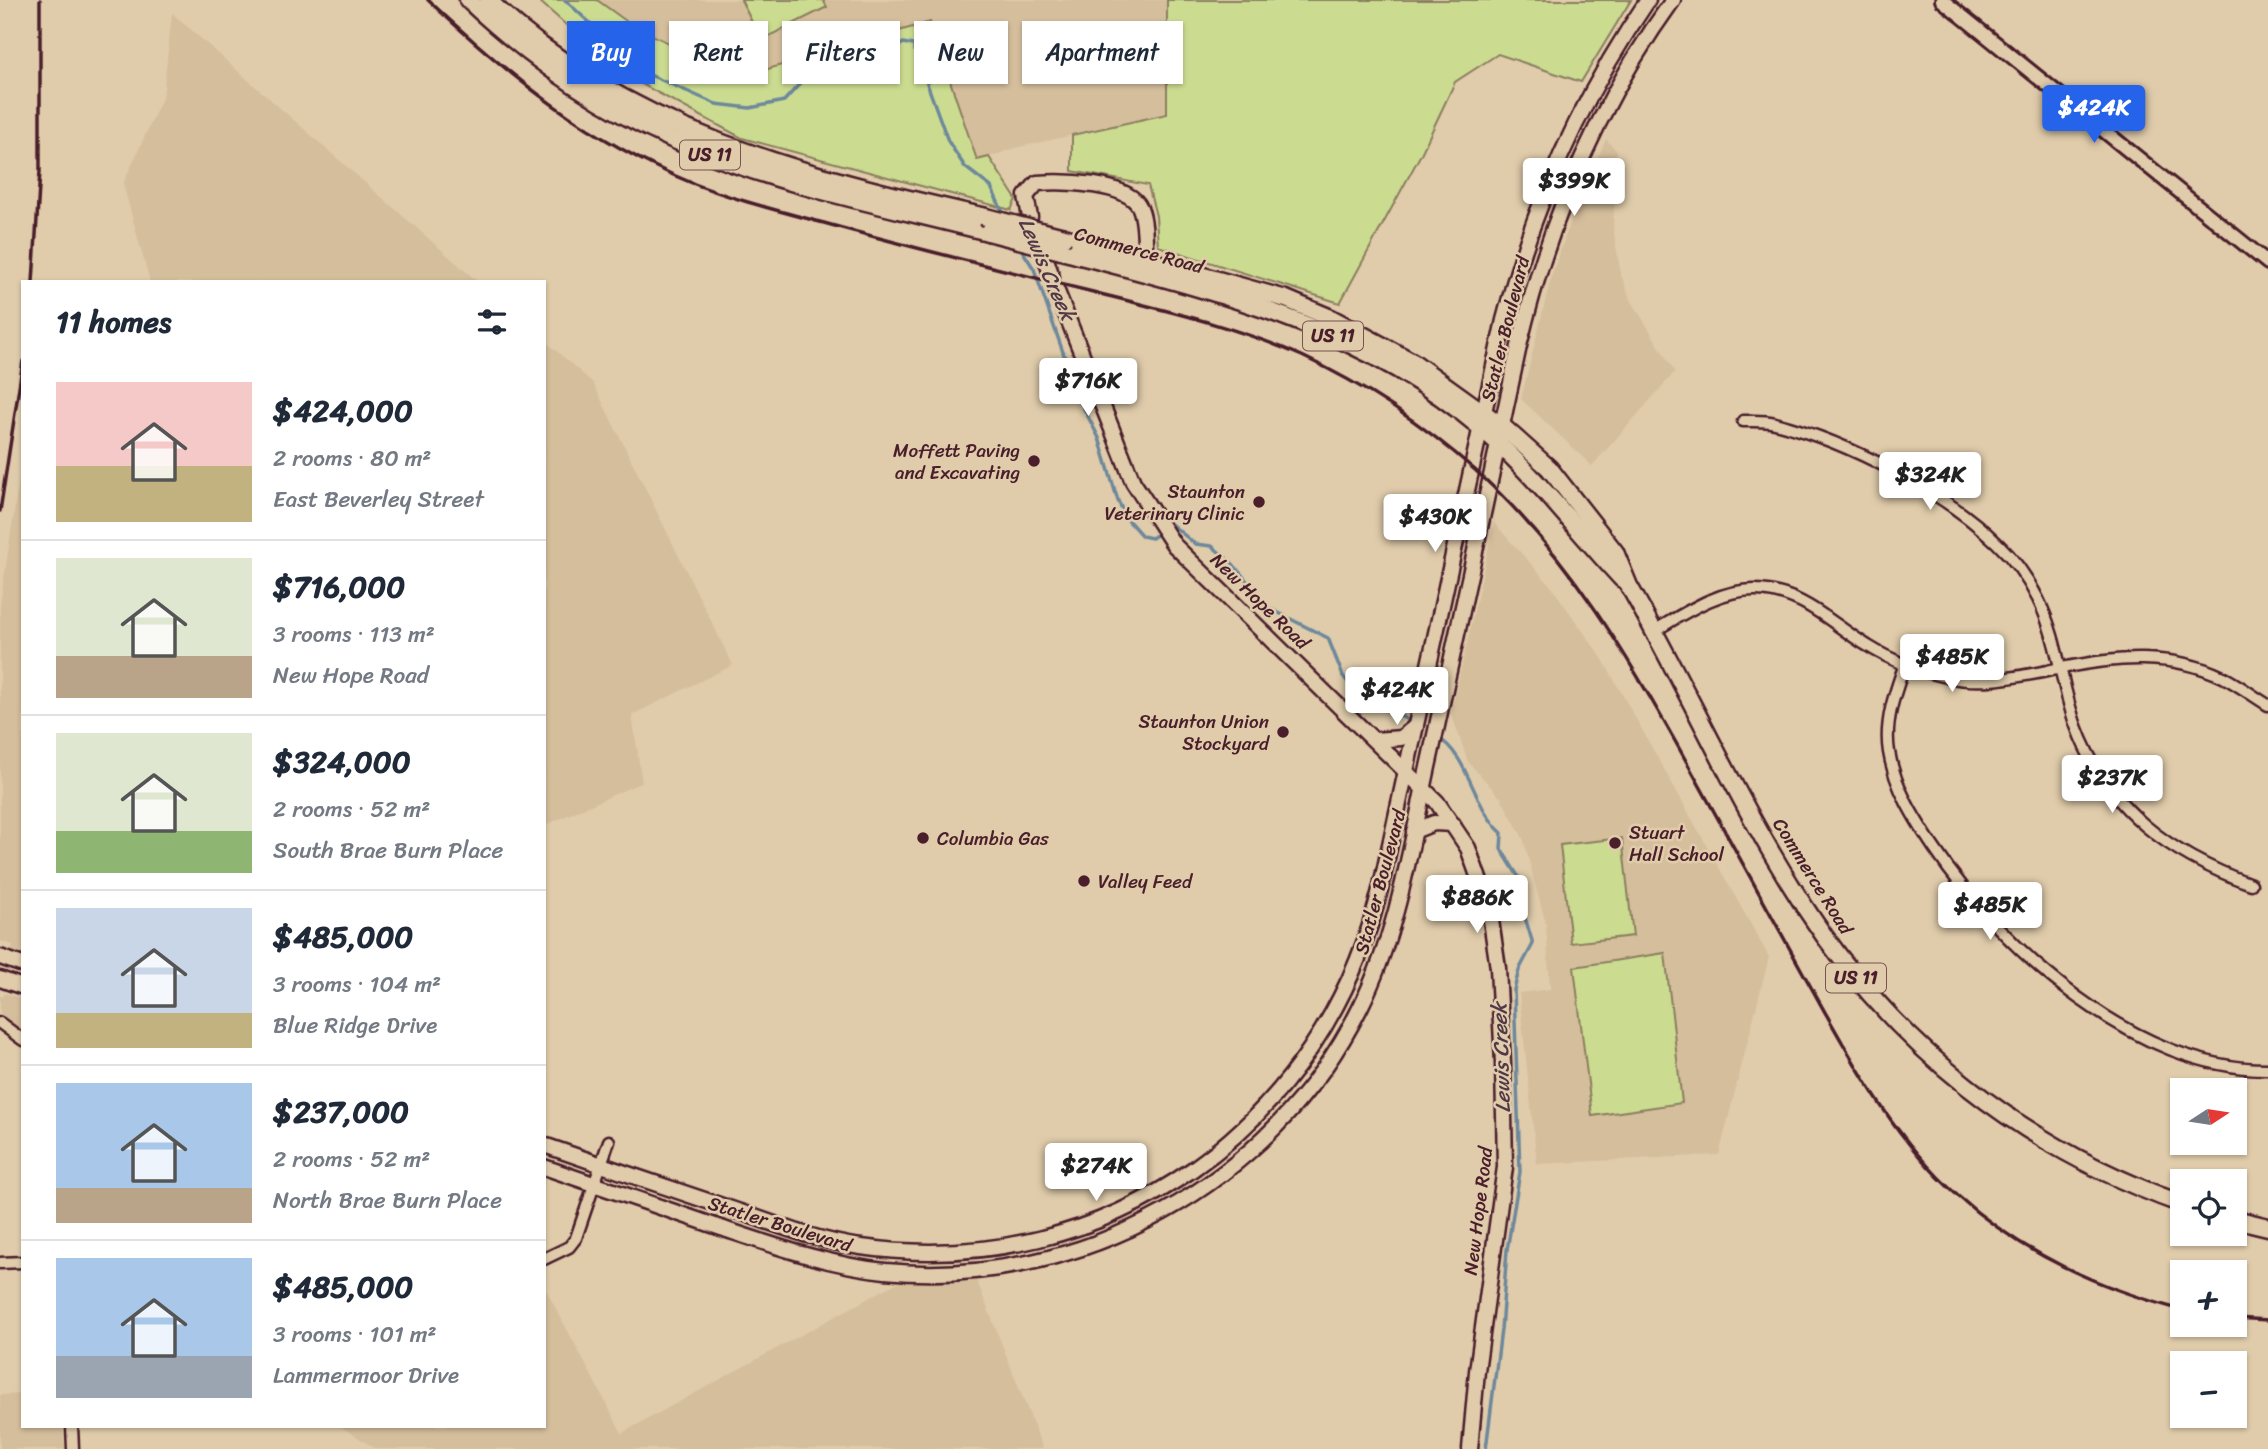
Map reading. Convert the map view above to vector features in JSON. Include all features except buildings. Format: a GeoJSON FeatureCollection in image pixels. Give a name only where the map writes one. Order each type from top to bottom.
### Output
{"type":"FeatureCollection","features":[{"type":"Feature","properties":{"kind":"main road","name":"Commerce Road"},"geometry":{"type":"LineString","coordinates":[[468,0],[553,71],[612,109],[670,138],[751,170],[988,232],[1066,245]]}},
{"type":"Feature","properties":{"kind":"main road","name":"Commerce Road"},"geometry":{"type":"LineString","coordinates":[[488,0],[533,38],[589,79],[646,112],[690,132],[753,156],[982,216],[1066,245],[1146,266],[1259,306],[1316,328],[1413,379],[1482,420],[1502,426],[1549,468],[1615,552],[1629,586],[1798,896],[1837,954],[1886,1014],[1938,1064],[2025,1129],[2095,1169],[2170,1199]]}},
{"type":"Feature","properties":{"kind":"main road","name":"Statler Boulevard"},"geometry":{"type":"LineString","coordinates":[[546,1145],[806,1235],[892,1251],[962,1251],[1016,1244],[1073,1230],[1131,1207],[1180,1180],[1231,1141],[1280,1092],[1320,1037],[1346,990],[1370,930],[1514,283],[1542,198],[1586,102],[1648,0]]}},
{"type":"Feature","properties":{"kind":"main road","name":"Statler Boulevard"},"geometry":{"type":"LineString","coordinates":[[546,1168],[794,1252],[885,1271],[946,1272],[1008,1266],[1060,1255],[1116,1236],[1175,1206],[1233,1166],[1272,1130],[1311,1085],[1348,1032],[1376,973],[1388,940],[1415,831],[1532,296],[1563,200],[1619,82],[1674,0]]}},
{"type":"Feature","properties":{"kind":"main road"},"geometry":{"type":"LineString","coordinates":[[1030,217],[1026,196],[1037,183],[1102,186],[1125,192],[1137,201],[1141,210],[1146,266]]}},
{"type":"Feature","properties":{"kind":"main road","name":"New Hope Road"},"geometry":{"type":"LineString","coordinates":[[1046,259],[1130,474],[1163,531],[1375,740],[1407,764],[1423,789],[1453,824],[1480,876],[1493,930],[1506,1135],[1470,1449]]}},
{"type":"Feature","properties":{"kind":"main road","name":"Commerce Road"},"geometry":{"type":"LineString","coordinates":[[1482,420],[1498,444],[1551,498],[1629,586]]}},
{"type":"Feature","properties":{"kind":"main road"},"geometry":{"type":"LineString","coordinates":[[1375,740],[1392,740],[1407,735],[1416,726]]}},
{"type":"Feature","properties":{"kind":"main road"},"geometry":{"type":"LineString","coordinates":[[1415,831],[1434,822],[1453,824]]}},
{"type":"Feature","properties":{"kind":"main road"},"geometry":{"type":"LineString","coordinates":[[0,957],[21,964]]}},
{"type":"Feature","properties":{"kind":"main road"},"geometry":{"type":"LineString","coordinates":[[0,979],[21,986]]}},
{"type":"Feature","properties":{"kind":"main road"},"geometry":{"type":"LineString","coordinates":[[2247,1222],[2268,1227]]}},
{"type":"Feature","properties":{"kind":"street"},"geometry":{"type":"LineString","coordinates":[[1942,0],[2268,263]]}},
{"type":"Feature","properties":{"kind":"street"},"geometry":{"type":"LineString","coordinates":[[1744,421],[1773,422],[1835,445],[1909,481],[1981,529],[2013,560],[2039,600],[2048,623],[2076,726],[2090,757],[2124,805],[2142,824],[2189,858],[2251,884]]}},
{"type":"Feature","properties":{"kind":"street"},"geometry":{"type":"LineString","coordinates":[[1654,631],[1721,596],[1737,592],[1769,591],[1813,607],[1865,645],[1905,664],[1951,678],[1987,680],[2031,676],[2114,659],[2181,662],[2221,677],[2268,705]]}},
{"type":"Feature","properties":{"kind":"street"},"geometry":{"type":"LineString","coordinates":[[1905,664],[1893,703],[1888,736],[1899,789],[1944,862],[1996,927],[2061,985],[2144,1036],[2209,1063],[2233,1068],[2268,1069]]}},
{"type":"Feature","properties":{"kind":"street"},"geometry":{"type":"LineString","coordinates":[[0,1023],[21,1039]]}},
{"type":"Feature","properties":{"kind":"street"},"geometry":{"type":"LineString","coordinates":[[546,1258],[569,1247],[576,1238],[609,1140]]}},
{"type":"Feature","properties":{"kind":"street"},"geometry":{"type":"LineString","coordinates":[[0,1263],[21,1262]]}},
{"type":"Feature","properties":{"kind":"street"},"geometry":{"type":"LineString","coordinates":[[72,1428],[74,1449]]}},
{"type":"Feature","properties":{"kind":"shaded area"},"geometry":{"type":"Polygon","coordinates":[[[597,0],[1167,0],[1167,21],[1022,21],[1022,84],[1167,84],[1167,114],[1015,148],[978,161],[951,84],[1008,84],[1008,21],[914,21],[914,27],[900,31],[900,21],[782,21],[782,65],[768,69],[768,21],[669,21],[669,43],[655,36],[655,21],[626,21],[597,0]]]}},
{"type":"Feature","properties":{"kind":"shaded area"},"geometry":{"type":"Polygon","coordinates":[[[172,13],[476,280],[149,280],[123,184],[163,96],[172,13]]]}},
{"type":"Feature","properties":{"kind":"shaded area"},"geometry":{"type":"Polygon","coordinates":[[[1606,139],[1617,151],[1613,227],[1621,275],[1630,298],[1675,372],[1592,466],[1521,399],[1552,274],[1575,209],[1606,139]]]}},
{"type":"Feature","properties":{"kind":"shaded area"},"geometry":{"type":"Polygon","coordinates":[[[546,342],[593,383],[733,665],[632,715],[642,782],[546,825],[546,342]]]}},
{"type":"Feature","properties":{"kind":"shaded area"},"geometry":{"type":"Polygon","coordinates":[[[21,466],[21,955],[11,952],[13,945],[0,941],[0,605],[21,466]]]}},
{"type":"Feature","properties":{"kind":"shaded area","name":"Stuart Hall School"},"geometry":{"type":"Polygon","coordinates":[[[1494,523],[1551,586],[1602,658],[1769,957],[1719,1155],[1537,1164],[1519,993],[1550,989],[1546,925],[1523,838],[1501,798],[1468,762],[1451,713],[1494,523]]]}},
{"type":"Feature","properties":{"kind":"shaded area"},"geometry":{"type":"Polygon","coordinates":[[[5,993],[21,998],[21,1036],[0,1015],[0,996],[3,997],[5,993]]]}},
{"type":"Feature","properties":{"kind":"shaded area"},"geometry":{"type":"Polygon","coordinates":[[[900,1281],[977,1281],[1043,1449],[376,1449],[343,1428],[546,1428],[546,1290],[622,1433],[900,1281]]]}},
{"type":"Feature","properties":{"kind":"shaded area"},"geometry":{"type":"Polygon","coordinates":[[[21,1394],[21,1428],[63,1428],[65,1449],[0,1449],[0,1395],[21,1394]]]}},
{"type":"Feature","properties":{"kind":"green space"},"geometry":{"type":"Polygon","coordinates":[[[538,0],[597,0],[626,21],[567,21],[567,26],[538,0]]]}},
{"type":"Feature","properties":{"kind":"green space"},"geometry":{"type":"Polygon","coordinates":[[[741,0],[823,0],[827,7],[799,21],[782,21],[782,30],[768,36],[768,21],[752,21],[741,0]]]}},
{"type":"Feature","properties":{"kind":"green space"},"geometry":{"type":"Polygon","coordinates":[[[1167,0],[1631,0],[1581,82],[1498,54],[1455,82],[1421,154],[1340,303],[1158,246],[1156,216],[1148,185],[1072,171],[1072,135],[1167,114],[1167,84],[1183,84],[1183,21],[1167,21],[1167,0]]]}},
{"type":"Feature","properties":{"kind":"green space"},"geometry":{"type":"Polygon","coordinates":[[[914,27],[914,84],[951,84],[977,160],[989,157],[1016,199],[1011,210],[742,138],[641,84],[655,84],[655,36],[669,43],[669,84],[768,84],[768,69],[782,65],[782,84],[900,84],[900,31],[914,27]]]}},
{"type":"Feature","properties":{"kind":"green space"},"geometry":{"type":"Polygon","coordinates":[[[1622,838],[1633,936],[1571,943],[1560,845],[1622,838]]]}},
{"type":"Feature","properties":{"kind":"green space"},"geometry":{"type":"Polygon","coordinates":[[[1665,953],[1682,1103],[1592,1116],[1574,967],[1665,953]]]}},
{"type":"Feature","properties":{"kind":"waterway","name":"Lewis Creek"},"geometry":{"type":"LineString","coordinates":[[565,0],[643,72],[716,104],[750,108],[784,101],[804,79],[838,67],[885,58],[903,43],[913,45],[948,141],[965,167],[991,187],[1004,215]]}},
{"type":"Feature","properties":{"kind":"waterway","name":"Lewis Creek"},"geometry":{"type":"LineString","coordinates":[[1020,247],[1034,269],[1080,401],[1099,438],[1118,501],[1127,519],[1142,536],[1152,538],[1162,531]]}},
{"type":"Feature","properties":{"kind":"waterway","name":"Lewis Creek"},"geometry":{"type":"LineString","coordinates":[[1168,526],[1171,524],[1195,544],[1212,546],[1233,564],[1269,608],[1328,638],[1343,676],[1368,708],[1393,711],[1412,723]]}},
{"type":"Feature","properties":{"kind":"waterway","name":"Lewis Creek"},"geometry":{"type":"LineString","coordinates":[[1437,737],[1457,756],[1484,810],[1502,833],[1501,849],[1518,876],[1524,892],[1523,911],[1533,944],[1519,970],[1514,990],[1520,1172],[1507,1250],[1501,1330],[1486,1449]]}},
{"type":"Feature","properties":{"kind":"railway"},"geometry":{"type":"LineString","coordinates":[[33,280],[40,171],[40,0]]}},
{"type":"Feature","properties":{"kind":"railway"},"geometry":{"type":"LineString","coordinates":[[428,0],[551,104],[619,147],[692,183],[774,210],[1225,327],[1277,345],[1348,380],[1435,437],[1509,502],[1569,572],[1595,610],[1667,727],[1856,1067],[1912,1148],[1934,1173],[1983,1217],[2036,1252],[2092,1280],[2170,1307]]}},
{"type":"Feature","properties":{"kind":"railway"},"geometry":{"type":"LineString","coordinates":[[0,511],[21,374]]}},
{"type":"Feature","properties":{"kind":"railway"},"geometry":{"type":"LineString","coordinates":[[2247,1319],[2268,1320]]}},
{"type":"Feature","properties":{"kind":"place","name":"Moffett Paving and Excavating"},"geometry":{"type":"Point","coordinates":[1034,461]}},
{"type":"Feature","properties":{"kind":"place","name":"Staunton Veterinary Clinic"},"geometry":{"type":"Point","coordinates":[1259,502]}},
{"type":"Feature","properties":{"kind":"place","name":"Staunton Union Stockyard"},"geometry":{"type":"Point","coordinates":[1283,732]}},
{"type":"Feature","properties":{"kind":"place","name":"Columbia Gas"},"geometry":{"type":"Point","coordinates":[923,838]}},
{"type":"Feature","properties":{"kind":"place","name":"Stuart Hall School"},"geometry":{"type":"Point","coordinates":[1615,843]}},
{"type":"Feature","properties":{"kind":"place","name":"Valley Feed"},"geometry":{"type":"Point","coordinates":[1084,881]}}]}
